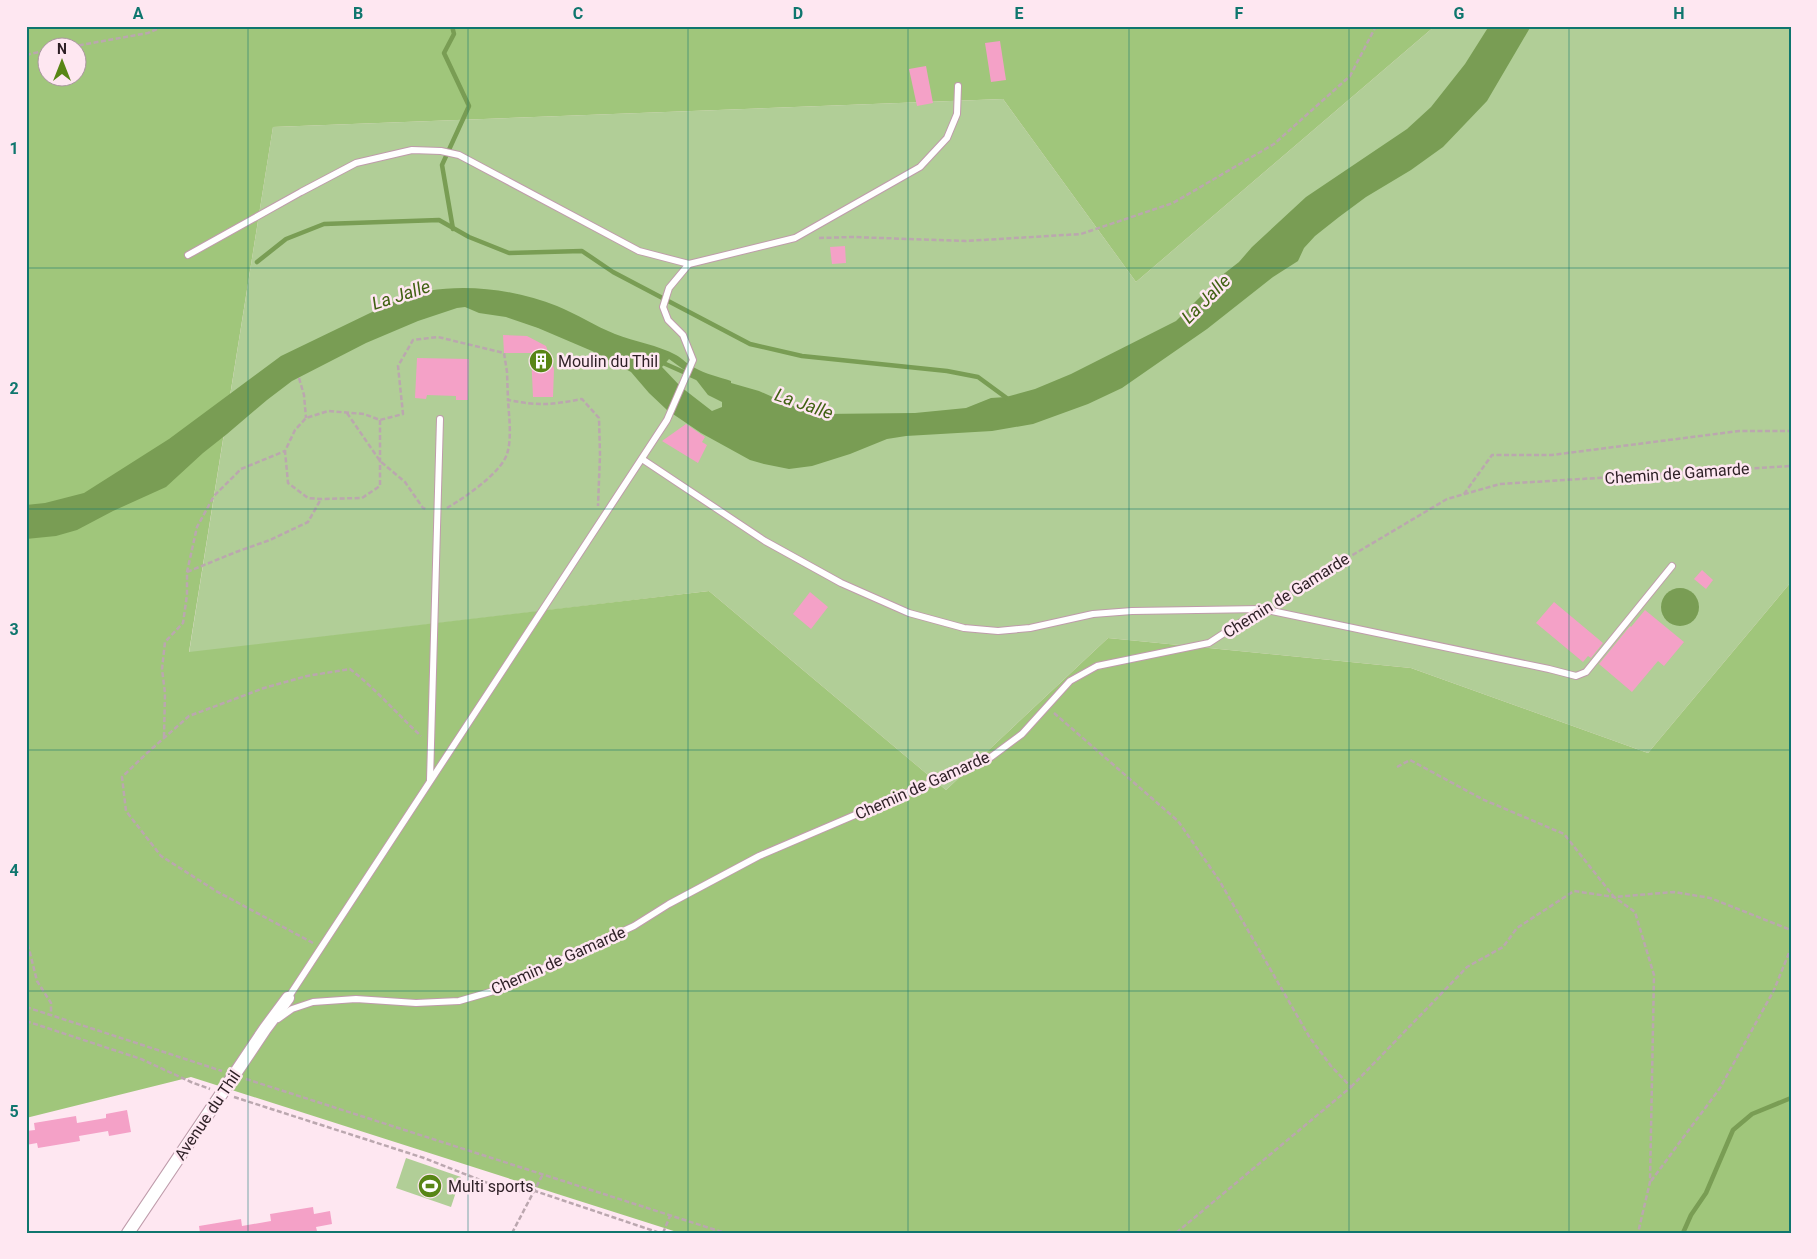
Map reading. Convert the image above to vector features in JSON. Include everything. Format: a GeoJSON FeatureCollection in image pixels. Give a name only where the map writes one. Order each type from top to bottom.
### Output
{"type":"FeatureCollection","features":[{"type":"Feature","properties":{"kind":"street","name":"Avenue du Thil"},"geometry":{"type":"LineString","coordinates":[[128,1233],[265,1029],[288,998]]}},
{"type":"Feature","properties":{"kind":"lane"},"geometry":{"type":"LineString","coordinates":[[188,255],[356,163],[412,150],[441,151],[459,156],[639,251],[689,264],[795,238],[920,167],[947,138],[957,114],[958,86]]}},
{"type":"Feature","properties":{"kind":"lane"},"geometry":{"type":"LineString","coordinates":[[288,998],[667,420],[693,360],[683,335],[668,320],[663,307],[669,288],[689,264]]}},
{"type":"Feature","properties":{"kind":"lane"},"geometry":{"type":"LineString","coordinates":[[430,782],[440,419]]}},
{"type":"Feature","properties":{"kind":"lane"},"geometry":{"type":"LineString","coordinates":[[642,459],[765,540],[841,583],[909,613],[964,628],[998,631],[1030,628],[1093,614],[1132,611],[1262,609],[1576,676],[1586,672],[1672,566]]}},
{"type":"Feature","properties":{"kind":"lane","name":"Chemin de Gamarde"},"geometry":{"type":"LineString","coordinates":[[265,1029],[292,1008],[313,1002],[356,999],[416,1003],[459,1002],[496,990],[634,926],[669,904],[759,856],[991,757],[1022,734],[1070,681],[1097,666],[1209,643],[1262,609]]}},
{"type":"Feature","properties":{"kind":"path"},"geometry":{"type":"LineString","coordinates":[[88,44],[148,33],[164,26]]}},
{"type":"Feature","properties":{"kind":"path"},"geometry":{"type":"LineString","coordinates":[[795,238],[854,237],[966,241],[1081,234],[1173,203],[1274,144],[1350,76],[1376,26]]}},
{"type":"Feature","properties":{"kind":"path"},"geometry":{"type":"LineString","coordinates":[[380,420],[380,486],[362,498],[320,499],[308,498],[288,483],[285,450],[295,430],[306,418],[328,411],[364,414],[380,420],[403,414],[398,366],[413,340],[438,337],[504,353],[508,400],[533,405],[554,405],[582,399],[599,418],[600,455],[597,528]]}},
{"type":"Feature","properties":{"kind":"path"},"geometry":{"type":"LineString","coordinates":[[299,378],[304,395],[306,418]]}},
{"type":"Feature","properties":{"kind":"path"},"geometry":{"type":"LineString","coordinates":[[1464,494],[1492,455],[1552,455],[1739,431],[1791,431]]}},
{"type":"Feature","properties":{"kind":"path"},"geometry":{"type":"LineString","coordinates":[[164,737],[165,693],[162,669],[165,642],[183,623],[187,595],[187,572],[197,527],[214,496],[241,468],[285,450]]}},
{"type":"Feature","properties":{"kind":"path","name":"Chemin de Gamarde"},"geometry":{"type":"LineString","coordinates":[[1262,609],[1447,499],[1500,484],[1791,466]]}},
{"type":"Feature","properties":{"kind":"path"},"geometry":{"type":"LineString","coordinates":[[187,572],[270,540],[308,522],[320,499]]}},
{"type":"Feature","properties":{"kind":"path"},"geometry":{"type":"LineString","coordinates":[[321,948],[216,891],[161,856],[126,812],[122,777],[189,716],[264,688],[307,676],[350,669],[372,687],[395,712],[431,745]]}},
{"type":"Feature","properties":{"kind":"path"},"geometry":{"type":"LineString","coordinates":[[1047,706],[1178,821],[1218,880],[1310,1038],[1331,1066],[1351,1087]]}},
{"type":"Feature","properties":{"kind":"path"},"geometry":{"type":"LineString","coordinates":[[1397,767],[1410,760],[1482,799],[1564,834],[1614,897],[1635,912],[1654,975],[1650,1182],[1638,1233]]}},
{"type":"Feature","properties":{"kind":"path"},"geometry":{"type":"LineString","coordinates":[[1176,1233],[1351,1087],[1467,967],[1504,947],[1517,928],[1574,891],[1614,897],[1674,892],[1710,898],[1750,912],[1791,930]]}},
{"type":"Feature","properties":{"kind":"path"},"geometry":{"type":"LineString","coordinates":[[26,937],[37,981],[51,1003],[52,1015]]}},
{"type":"Feature","properties":{"kind":"path"},"geometry":{"type":"LineString","coordinates":[[1650,1182],[1720,1088],[1774,990],[1791,948]]}},
{"type":"Feature","properties":{"kind":"path"},"geometry":{"type":"LineString","coordinates":[[26,1007],[234,1076],[725,1233]]}},
{"type":"Feature","properties":{"kind":"path"},"geometry":{"type":"LineString","coordinates":[[26,1021],[141,1059],[191,1082],[222,1093],[424,1158],[508,1191],[535,1191],[661,1233],[670,1215]]}},
{"type":"Feature","properties":{"kind":"path"},"geometry":{"type":"LineString","coordinates":[[512,1233],[543,1174]]}},
{"type":"Feature","properties":{"kind":"shaded area"},"geometry":{"type":"Polygon","coordinates":[[[26,26],[1435,26],[1136,282],[1003,99],[273,127],[189,652],[709,591],[946,790],[1108,638],[1411,668],[1648,753],[1791,582],[1791,1233],[680,1233],[191,1077],[26,1118],[26,26]]]}},
{"type":"Feature","properties":{"kind":"shaded area"},"geometry":{"type":"Polygon","coordinates":[[[1435,26],[1791,26],[1791,582],[1648,753],[1411,668],[1108,638],[946,790],[709,591],[189,653],[273,127],[1003,99],[1136,282],[1435,26]]]}},
{"type":"Feature","properties":{"kind":"shaded area"},"geometry":{"type":"Polygon","coordinates":[[[406,1158],[461,1177],[451,1207],[396,1188],[406,1158]]]}},
{"type":"Feature","properties":{"kind":"water"},"geometry":{"type":"Polygon","coordinates":[[[1489,26],[1531,26],[1487,101],[1443,147],[1411,170],[1366,197],[1339,217],[1315,236],[1304,248],[1298,261],[1273,277],[1207,329],[1122,388],[1088,404],[1033,424],[992,431],[906,436],[887,439],[850,454],[812,466],[789,469],[764,464],[750,460],[701,433],[667,410],[631,372],[592,351],[538,328],[506,317],[479,313],[465,307],[418,321],[366,343],[292,381],[203,453],[166,487],[77,530],[56,536],[26,539],[26,505],[45,503],[84,493],[169,439],[281,356],[397,300],[435,290],[477,288],[498,290],[539,299],[615,334],[669,352],[703,372],[759,391],[793,406],[822,414],[915,413],[966,408],[991,398],[1006,397],[1035,389],[1071,374],[1176,321],[1221,276],[1239,262],[1252,247],[1306,197],[1407,129],[1431,107],[1465,64],[1489,26]],[[669,359],[662,367],[681,387],[712,411],[722,407],[722,402],[708,395],[694,377],[669,359]]]}},
{"type":"Feature","properties":{"kind":"water"},"geometry":{"type":"Polygon","coordinates":[[[1680,588],[1694,593],[1699,607],[1694,621],[1680,626],[1666,621],[1661,607],[1666,593],[1680,588]]]}},
{"type":"Feature","properties":{"kind":"building"},"geometry":{"type":"Polygon","coordinates":[[[1000,41],[1006,80],[991,82],[985,43],[1000,41]]]}},
{"type":"Feature","properties":{"kind":"building"},"geometry":{"type":"Polygon","coordinates":[[[926,66],[933,103],[917,106],[909,69],[926,66]]]}},
{"type":"Feature","properties":{"kind":"building"},"geometry":{"type":"Polygon","coordinates":[[[845,246],[846,263],[832,264],[830,247],[845,246]]]}},
{"type":"Feature","properties":{"kind":"building","name":"Moulin du Thil"},"geometry":{"type":"Polygon","coordinates":[[[503,335],[527,336],[546,346],[554,369],[553,397],[533,397],[531,353],[504,353],[503,335]]]}},
{"type":"Feature","properties":{"kind":"building"},"geometry":{"type":"Polygon","coordinates":[[[417,358],[469,359],[468,400],[456,400],[456,396],[427,395],[426,399],[415,398],[417,358]]]}},
{"type":"Feature","properties":{"kind":"building"},"geometry":{"type":"Polygon","coordinates":[[[686,424],[705,437],[702,442],[707,445],[698,463],[662,441],[686,424]]]}},
{"type":"Feature","properties":{"kind":"building"},"geometry":{"type":"Polygon","coordinates":[[[1702,570],[1713,580],[1706,589],[1694,579],[1702,570]]]}},
{"type":"Feature","properties":{"kind":"building"},"geometry":{"type":"Polygon","coordinates":[[[810,592],[828,607],[811,629],[793,614],[810,592]]]}},
{"type":"Feature","properties":{"kind":"building"},"geometry":{"type":"Polygon","coordinates":[[[1554,602],[1603,643],[1591,658],[1588,656],[1583,662],[1536,623],[1554,602]]]}},
{"type":"Feature","properties":{"kind":"building"},"geometry":{"type":"Polygon","coordinates":[[[1645,610],[1684,642],[1664,666],[1658,661],[1632,692],[1599,664],[1645,610]]]}},
{"type":"Feature","properties":{"kind":"building"},"geometry":{"type":"Polygon","coordinates":[[[127,1110],[131,1132],[109,1136],[108,1131],[79,1136],[80,1141],[38,1148],[37,1143],[26,1145],[26,1131],[35,1130],[34,1123],[76,1116],[77,1123],[106,1118],[106,1114],[127,1110]]]}},
{"type":"Feature","properties":{"kind":"building"},"geometry":{"type":"Polygon","coordinates":[[[313,1207],[314,1214],[330,1211],[332,1224],[316,1227],[317,1231],[309,1233],[200,1233],[199,1226],[241,1219],[242,1226],[271,1221],[270,1214],[313,1207]]]}},
{"type":"Feature","properties":{"kind":"waterway"},"geometry":{"type":"LineString","coordinates":[[452,26],[454,34],[444,53],[469,106],[442,165],[453,229]]}},
{"type":"Feature","properties":{"kind":"waterway"},"geometry":{"type":"LineString","coordinates":[[257,262],[286,239],[324,224],[439,220],[469,237],[509,253],[582,251],[613,272],[750,344],[802,356],[947,371],[978,377],[1008,399]]}},
{"type":"Feature","properties":{"kind":"waterway","name":"La Jalle"},"geometry":{"type":"LineString","coordinates":[[661,362],[697,378]]}},
{"type":"Feature","properties":{"kind":"waterway"},"geometry":{"type":"LineString","coordinates":[[1683,1233],[1691,1215],[1706,1193],[1733,1130],[1752,1114],[1791,1098]]}},
{"type":"Feature","properties":{"kind":"place","name":"Moulin du Thil"},"geometry":{"type":"Point","coordinates":[541,361]}},
{"type":"Feature","properties":{"kind":"place","name":"Multi sports"},"geometry":{"type":"Point","coordinates":[430,1186]}}]}
